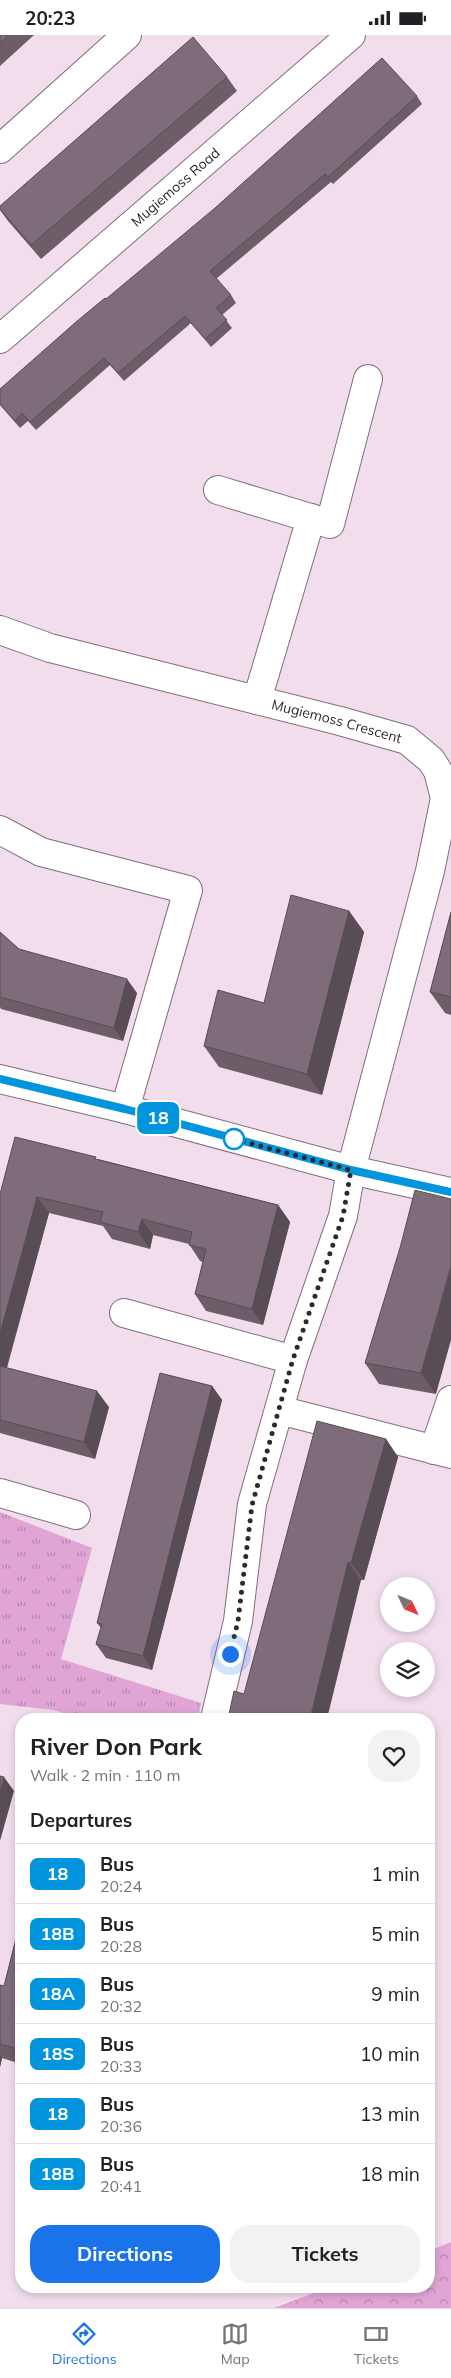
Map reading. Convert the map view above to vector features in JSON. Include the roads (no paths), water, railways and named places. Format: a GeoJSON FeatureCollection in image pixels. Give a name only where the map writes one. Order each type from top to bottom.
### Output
{"type":"FeatureCollection","features":[{"type":"Feature","properties":{"kind":"street"},"geometry":{"type":"LineString","coordinates":[[0,149],[127,35]]}},
{"type":"Feature","properties":{"kind":"street","name":"Mugiemoss Road"},"geometry":{"type":"LineString","coordinates":[[0,339],[351,35]]}},
{"type":"Feature","properties":{"kind":"street"},"geometry":{"type":"LineString","coordinates":[[218,490],[330,524],[368,379]]}},
{"type":"Feature","properties":{"kind":"street"},"geometry":{"type":"LineString","coordinates":[[257,700],[311,519]]}},
{"type":"Feature","properties":{"kind":"street","name":"Mugiemoss Crescent"},"geometry":{"type":"LineString","coordinates":[[0,630],[50,648],[407,740],[431,760],[442,784],[445,798],[430,871],[351,1170],[343,1216],[293,1359],[252,1505],[238,1621],[216,1713]]}},
{"type":"Feature","properties":{"kind":"street"},"geometry":{"type":"LineString","coordinates":[[0,830],[41,852],[188,890],[125,1109]]}},
{"type":"Feature","properties":{"kind":"street"},"geometry":{"type":"LineString","coordinates":[[2,1085],[125,1109],[351,1170],[451,1192]]}},
{"type":"Feature","properties":{"kind":"street"},"geometry":{"type":"LineString","coordinates":[[124,1313],[293,1359]]}},
{"type":"Feature","properties":{"kind":"street"},"geometry":{"type":"LineString","coordinates":[[279,1410],[443,1452],[451,1400]]}},
{"type":"Feature","properties":{"kind":"street"},"geometry":{"type":"LineString","coordinates":[[0,1493],[76,1515]]}}]}
